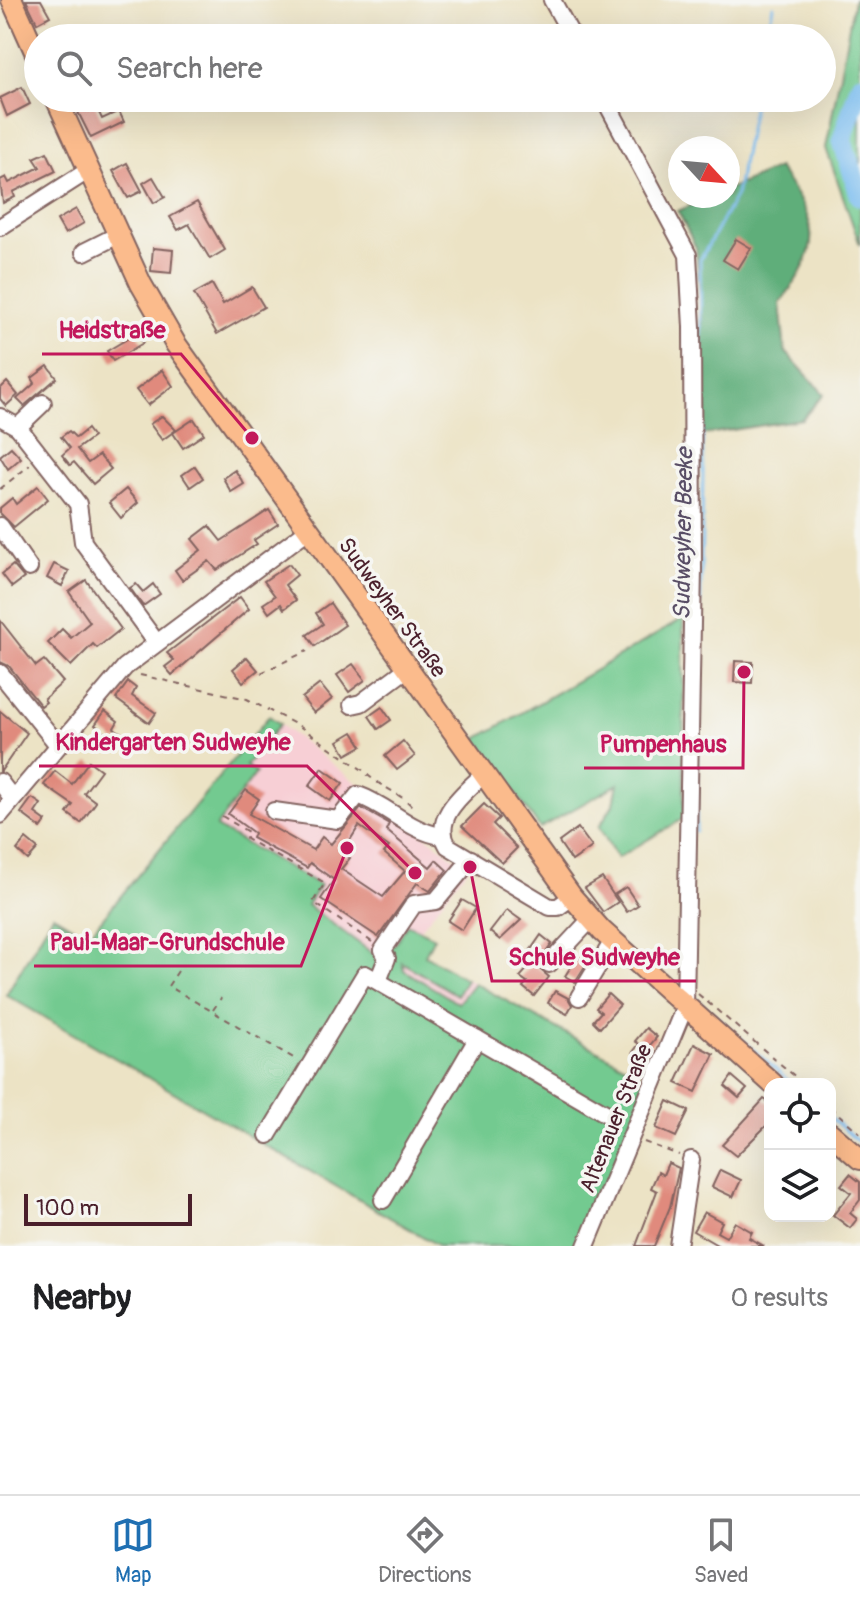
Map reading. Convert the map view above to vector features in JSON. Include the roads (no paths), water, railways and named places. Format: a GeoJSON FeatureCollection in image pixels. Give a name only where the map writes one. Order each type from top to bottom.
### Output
{"type":"FeatureCollection","features":[{"type":"Feature","properties":{"kind":"main road"},"geometry":{"type":"LineString","coordinates":[[12,0],[24,27]]}},
{"type":"Feature","properties":{"kind":"main road","name":"Sudweyher Straße"},"geometry":{"type":"LineString","coordinates":[[62,112],[148,297],[175,343],[572,897],[613,941],[684,997],[767,1078]]}},
{"type":"Feature","properties":{"kind":"main road"},"geometry":{"type":"LineString","coordinates":[[836,1138],[860,1159]]}},
{"type":"Feature","properties":{"kind":"street"},"geometry":{"type":"LineString","coordinates":[[552,0],[565,24]]}},
{"type":"Feature","properties":{"kind":"street"},"geometry":{"type":"LineString","coordinates":[[611,112],[688,255],[692,327],[693,568],[684,997]]}},
{"type":"Feature","properties":{"kind":"street"},"geometry":{"type":"LineString","coordinates":[[0,227],[89,170]]}},
{"type":"Feature","properties":{"kind":"street"},"geometry":{"type":"LineString","coordinates":[[84,252],[118,235]]}},
{"type":"Feature","properties":{"kind":"street"},"geometry":{"type":"LineString","coordinates":[[18,427],[43,403]]}},
{"type":"Feature","properties":{"kind":"street"},"geometry":{"type":"LineString","coordinates":[[0,417],[18,427],[78,504],[83,542],[156,642]]}},
{"type":"Feature","properties":{"kind":"street"},"geometry":{"type":"LineString","coordinates":[[0,526],[29,568]]}},
{"type":"Feature","properties":{"kind":"street"},"geometry":{"type":"LineString","coordinates":[[0,815],[125,667],[308,530]]}},
{"type":"Feature","properties":{"kind":"street"},"geometry":{"type":"LineString","coordinates":[[352,705],[361,703],[408,668]]}},
{"type":"Feature","properties":{"kind":"street"},"geometry":{"type":"LineString","coordinates":[[0,673],[58,745]]}},
{"type":"Feature","properties":{"kind":"street"},"geometry":{"type":"LineString","coordinates":[[484,774],[442,822],[441,836],[448,846],[550,907],[558,907],[572,897]]}},
{"type":"Feature","properties":{"kind":"street"},"geometry":{"type":"LineString","coordinates":[[0,782],[13,799]]}},
{"type":"Feature","properties":{"kind":"street"},"geometry":{"type":"LineString","coordinates":[[274,811],[338,820],[358,795],[380,803],[420,832],[441,836]]}},
{"type":"Feature","properties":{"kind":"street"},"geometry":{"type":"LineString","coordinates":[[378,981],[387,958],[383,950],[414,904],[436,901],[471,859]]}},
{"type":"Feature","properties":{"kind":"street"},"geometry":{"type":"LineString","coordinates":[[549,964],[591,919]]}},
{"type":"Feature","properties":{"kind":"street"},"geometry":{"type":"LineString","coordinates":[[579,997],[613,941]]}},
{"type":"Feature","properties":{"kind":"street"},"geometry":{"type":"LineString","coordinates":[[268,1135],[365,974],[612,1117]]}},
{"type":"Feature","properties":{"kind":"street","name":"Altenauer Straße"},"geometry":{"type":"LineString","coordinates":[[586,1246],[632,1136],[684,997]]}},
{"type":"Feature","properties":{"kind":"street"},"geometry":{"type":"LineString","coordinates":[[383,1200],[477,1039]]}},
{"type":"Feature","properties":{"kind":"street"},"geometry":{"type":"LineString","coordinates":[[678,1246],[691,1160]]}},
{"type":"Feature","properties":{"kind":"waterway","name":"Sudweyher Beeke"},"geometry":{"type":"LineString","coordinates":[[770,24],[773,6]]}},
{"type":"Feature","properties":{"kind":"waterway"},"geometry":{"type":"LineString","coordinates":[[860,85],[842,140],[860,196]]}},
{"type":"Feature","properties":{"kind":"waterway","name":"Sudweyher Beeke"},"geometry":{"type":"LineString","coordinates":[[696,831],[703,472],[700,260],[736,195],[752,112]]}},
{"type":"Feature","properties":{"kind":"waterway","name":"Sudweyher Beeke"},"geometry":{"type":"LineString","coordinates":[[693,996],[785,1078]]}},
{"type":"Feature","properties":{"kind":"waterway","name":"Sudweyher Beeke"},"geometry":{"type":"LineString","coordinates":[[836,1122],[860,1143]]}},
{"type":"Feature","properties":{"kind":"place","name":"Heidstraße"},"geometry":{"type":"Point","coordinates":[252,438]}},
{"type":"Feature","properties":{"kind":"place","name":"Pumpenhaus"},"geometry":{"type":"Point","coordinates":[744,672]}},
{"type":"Feature","properties":{"kind":"place","name":"Paul-Maar-Grundschule"},"geometry":{"type":"Point","coordinates":[347,848]}},
{"type":"Feature","properties":{"kind":"place","name":"Schule Sudweyhe"},"geometry":{"type":"Point","coordinates":[470,867]}},
{"type":"Feature","properties":{"kind":"place","name":"Kindergarten Sudweyhe"},"geometry":{"type":"Point","coordinates":[415,873]}}]}
